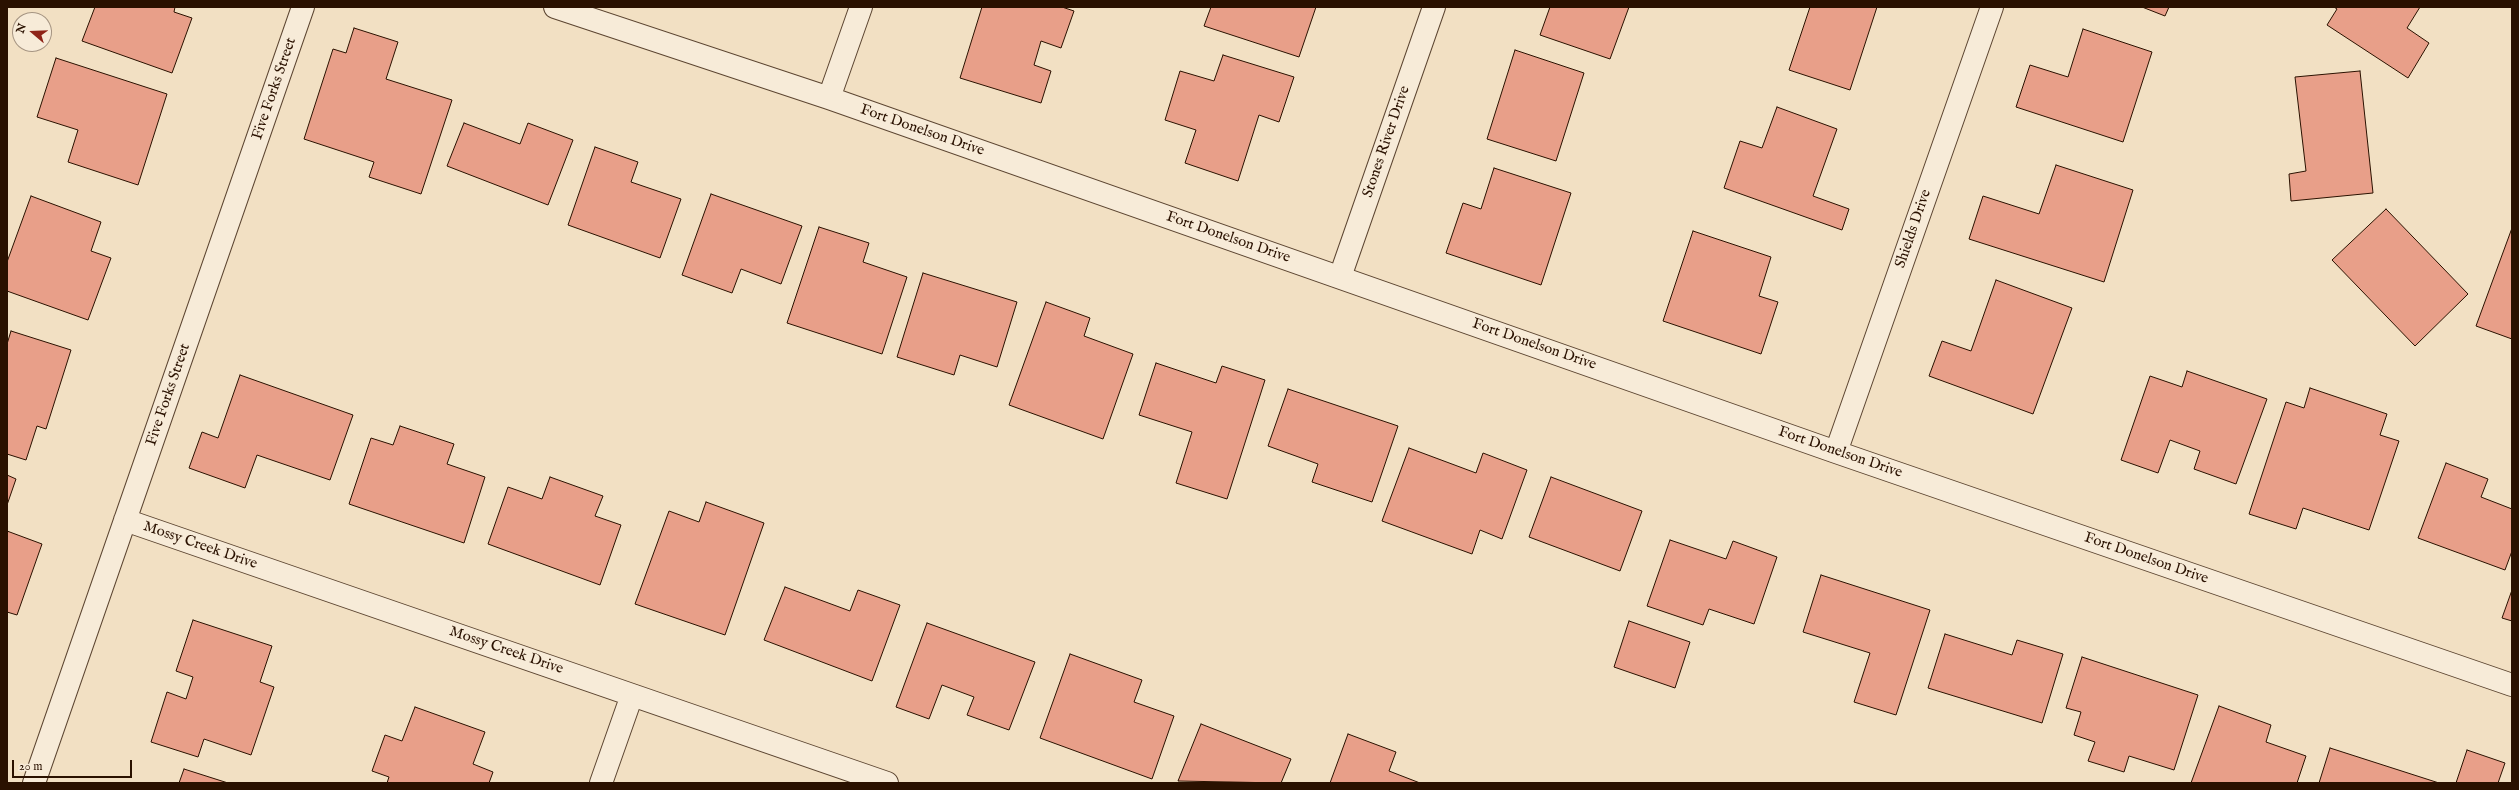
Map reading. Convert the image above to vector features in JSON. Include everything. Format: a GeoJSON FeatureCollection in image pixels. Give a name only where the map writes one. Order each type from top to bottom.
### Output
{"type":"FeatureCollection","features":[{"type":"Feature","properties":{"kind":"street","name":"Five Forks Street"},"geometry":{"type":"LineString","coordinates":[[34,783],[303,7]]}},
{"type":"Feature","properties":{"kind":"street","name":"Fort Donelson Drive"},"geometry":{"type":"LineString","coordinates":[[555,7],[829,98],[1836,452],[2512,685]]}},
{"type":"Feature","properties":{"kind":"street"},"geometry":{"type":"LineString","coordinates":[[829,98],[861,7]]}},
{"type":"Feature","properties":{"kind":"street","name":"Stones River Drive"},"geometry":{"type":"LineString","coordinates":[[1340,277],[1434,7]]}},
{"type":"Feature","properties":{"kind":"street","name":"Shields Drive"},"geometry":{"type":"LineString","coordinates":[[1836,452],[1992,7]]}},
{"type":"Feature","properties":{"kind":"street","name":"Mossy Creek Drive"},"geometry":{"type":"LineString","coordinates":[[125,520],[887,783]]}},
{"type":"Feature","properties":{"kind":"street"},"geometry":{"type":"LineString","coordinates":[[601,783],[632,695]]}},
{"type":"Feature","properties":{"kind":"building"},"geometry":{"type":"Polygon","coordinates":[[[95,7],[175,7],[174,12],[192,18],[172,73],[82,41],[95,7]]]}},
{"type":"Feature","properties":{"kind":"building"},"geometry":{"type":"Polygon","coordinates":[[[982,7],[1062,7],[1074,11],[1061,48],[1041,41],[1034,65],[1051,71],[1041,103],[960,78],[982,7]]]}},
{"type":"Feature","properties":{"kind":"building"},"geometry":{"type":"Polygon","coordinates":[[[1211,7],[1316,7],[1299,57],[1204,26],[1211,7]]]}},
{"type":"Feature","properties":{"kind":"building"},"geometry":{"type":"Polygon","coordinates":[[[1550,7],[1629,7],[1610,59],[1540,35],[1550,7]]]}},
{"type":"Feature","properties":{"kind":"building"},"geometry":{"type":"Polygon","coordinates":[[[1810,7],[1877,7],[1850,90],[1789,70],[1810,7]]]}},
{"type":"Feature","properties":{"kind":"building"},"geometry":{"type":"Polygon","coordinates":[[[2142,7],[2169,7],[2165,16],[2142,7]]]}},
{"type":"Feature","properties":{"kind":"building"},"geometry":{"type":"Polygon","coordinates":[[[2334,7],[2420,7],[2407,28],[2429,43],[2408,78],[2327,25],[2337,9],[2334,7]]]}},
{"type":"Feature","properties":{"kind":"building"},"geometry":{"type":"Polygon","coordinates":[[[354,28],[398,42],[386,79],[452,100],[421,194],[369,177],[374,162],[304,139],[333,49],[346,53],[354,28]]]}},
{"type":"Feature","properties":{"kind":"building"},"geometry":{"type":"Polygon","coordinates":[[[2083,29],[2152,52],[2123,142],[2016,107],[2030,65],[2068,77],[2083,29]]]}},
{"type":"Feature","properties":{"kind":"building"},"geometry":{"type":"Polygon","coordinates":[[[1515,50],[1584,73],[1556,161],[1487,139],[1515,50]]]}},
{"type":"Feature","properties":{"kind":"building"},"geometry":{"type":"Polygon","coordinates":[[[1223,55],[1294,77],[1279,122],[1259,115],[1238,181],[1185,163],[1196,130],[1165,120],[1180,71],[1214,81],[1223,55]]]}},
{"type":"Feature","properties":{"kind":"building"},"geometry":{"type":"Polygon","coordinates":[[[56,58],[167,94],[138,185],[68,162],[78,130],[37,117],[56,58]]]}},
{"type":"Feature","properties":{"kind":"building"},"geometry":{"type":"Polygon","coordinates":[[[2360,71],[2373,193],[2291,201],[2289,174],[2306,171],[2295,77],[2360,71]]]}},
{"type":"Feature","properties":{"kind":"building"},"geometry":{"type":"Polygon","coordinates":[[[1777,107],[1837,129],[1813,196],[1849,209],[1842,230],[1724,188],[1740,141],[1762,148],[1777,107]]]}},
{"type":"Feature","properties":{"kind":"building"},"geometry":{"type":"Polygon","coordinates":[[[464,123],[520,144],[528,123],[573,140],[548,205],[447,166],[464,123]]]}},
{"type":"Feature","properties":{"kind":"building"},"geometry":{"type":"Polygon","coordinates":[[[595,147],[638,162],[631,182],[681,199],[660,258],[568,225],[595,147]]]}},
{"type":"Feature","properties":{"kind":"building"},"geometry":{"type":"Polygon","coordinates":[[[2056,165],[2133,190],[2104,282],[1969,239],[1983,196],[2039,214],[2056,165]]]}},
{"type":"Feature","properties":{"kind":"building"},"geometry":{"type":"Polygon","coordinates":[[[1494,168],[1571,193],[1541,285],[1446,253],[1463,203],[1481,209],[1494,168]]]}},
{"type":"Feature","properties":{"kind":"building"},"geometry":{"type":"Polygon","coordinates":[[[711,194],[802,226],[781,284],[741,269],[732,293],[682,275],[711,194]]]}},
{"type":"Feature","properties":{"kind":"building"},"geometry":{"type":"Polygon","coordinates":[[[31,196],[101,222],[91,251],[111,258],[88,320],[7,291],[7,262],[31,196]]]}},
{"type":"Feature","properties":{"kind":"building"},"geometry":{"type":"Polygon","coordinates":[[[2386,209],[2468,294],[2415,346],[2332,260],[2386,209]]]}},
{"type":"Feature","properties":{"kind":"building"},"geometry":{"type":"Polygon","coordinates":[[[819,227],[869,243],[863,262],[907,277],[882,354],[787,323],[819,227]]]}},
{"type":"Feature","properties":{"kind":"building"},"geometry":{"type":"Polygon","coordinates":[[[2512,228],[2512,339],[2476,326],[2512,228]]]}},
{"type":"Feature","properties":{"kind":"building"},"geometry":{"type":"Polygon","coordinates":[[[1693,231],[1771,257],[1759,296],[1778,302],[1761,354],[1663,321],[1693,231]]]}},
{"type":"Feature","properties":{"kind":"building"},"geometry":{"type":"Polygon","coordinates":[[[923,273],[1017,302],[997,367],[960,355],[954,375],[897,357],[923,273]]]}},
{"type":"Feature","properties":{"kind":"building"},"geometry":{"type":"Polygon","coordinates":[[[1996,280],[2072,308],[2033,414],[1929,376],[1942,341],[1971,351],[1996,280]]]}},
{"type":"Feature","properties":{"kind":"building"},"geometry":{"type":"Polygon","coordinates":[[[1046,302],[1090,318],[1084,336],[1133,354],[1103,439],[1009,405],[1046,302]]]}},
{"type":"Feature","properties":{"kind":"building"},"geometry":{"type":"Polygon","coordinates":[[[11,331],[71,350],[46,429],[37,426],[26,460],[7,454],[7,344],[11,331]]]}},
{"type":"Feature","properties":{"kind":"building"},"geometry":{"type":"Polygon","coordinates":[[[1156,363],[1216,383],[1222,366],[1265,380],[1227,499],[1176,483],[1192,432],[1139,415],[1156,363]]]}},
{"type":"Feature","properties":{"kind":"building"},"geometry":{"type":"Polygon","coordinates":[[[2187,371],[2267,399],[2236,484],[2194,469],[2200,451],[2170,440],[2158,473],[2121,460],[2150,376],[2182,387],[2187,371]]]}},
{"type":"Feature","properties":{"kind":"building"},"geometry":{"type":"Polygon","coordinates":[[[240,375],[353,415],[330,480],[257,455],[245,488],[189,468],[202,432],[218,438],[240,375]]]}},
{"type":"Feature","properties":{"kind":"building"},"geometry":{"type":"Polygon","coordinates":[[[2310,388],[2387,414],[2380,435],[2399,441],[2369,530],[2303,508],[2296,529],[2249,514],[2286,402],[2304,408],[2310,388]]]}},
{"type":"Feature","properties":{"kind":"building"},"geometry":{"type":"Polygon","coordinates":[[[1288,389],[1398,426],[1372,502],[1312,482],[1318,464],[1268,446],[1288,389]]]}},
{"type":"Feature","properties":{"kind":"building"},"geometry":{"type":"Polygon","coordinates":[[[400,426],[454,444],[447,464],[485,477],[464,543],[349,504],[371,438],[393,445],[400,426]]]}},
{"type":"Feature","properties":{"kind":"building"},"geometry":{"type":"Polygon","coordinates":[[[1409,448],[1476,473],[1483,453],[1527,470],[1502,539],[1480,530],[1472,554],[1382,521],[1409,448]]]}},
{"type":"Feature","properties":{"kind":"building"},"geometry":{"type":"Polygon","coordinates":[[[2446,463],[2488,479],[2481,497],[2512,509],[2512,551],[2505,570],[2418,538],[2446,463]]]}},
{"type":"Feature","properties":{"kind":"building"},"geometry":{"type":"Polygon","coordinates":[[[7,475],[16,479],[7,505],[7,475]]]}},
{"type":"Feature","properties":{"kind":"building"},"geometry":{"type":"Polygon","coordinates":[[[550,477],[603,496],[595,516],[621,525],[600,585],[488,544],[508,487],[542,499],[550,477]]]}},
{"type":"Feature","properties":{"kind":"building"},"geometry":{"type":"Polygon","coordinates":[[[1551,477],[1642,511],[1620,571],[1529,537],[1551,477]]]}},
{"type":"Feature","properties":{"kind":"building"},"geometry":{"type":"Polygon","coordinates":[[[706,502],[764,523],[725,635],[635,604],[669,511],[699,522],[706,502]]]}},
{"type":"Feature","properties":{"kind":"building"},"geometry":{"type":"Polygon","coordinates":[[[7,531],[42,544],[17,615],[7,612],[7,531]]]}},
{"type":"Feature","properties":{"kind":"building"},"geometry":{"type":"Polygon","coordinates":[[[1670,540],[1726,559],[1733,541],[1777,557],[1754,624],[1709,609],[1703,625],[1647,606],[1670,540]]]}},
{"type":"Feature","properties":{"kind":"building"},"geometry":{"type":"Polygon","coordinates":[[[1821,575],[1930,610],[1896,715],[1854,702],[1870,653],[1803,632],[1821,575]]]}},
{"type":"Feature","properties":{"kind":"building"},"geometry":{"type":"Polygon","coordinates":[[[785,587],[850,611],[858,590],[900,605],[872,681],[764,640],[785,587]]]}},
{"type":"Feature","properties":{"kind":"building"},"geometry":{"type":"Polygon","coordinates":[[[2512,590],[2512,621],[2502,618],[2512,590]]]}},
{"type":"Feature","properties":{"kind":"building"},"geometry":{"type":"Polygon","coordinates":[[[193,620],[272,646],[260,682],[274,687],[251,755],[204,739],[198,757],[151,742],[167,692],[186,699],[193,677],[176,671],[193,620]]]}},
{"type":"Feature","properties":{"kind":"building"},"geometry":{"type":"Polygon","coordinates":[[[1629,621],[1690,642],[1675,688],[1614,667],[1629,621]]]}},
{"type":"Feature","properties":{"kind":"building"},"geometry":{"type":"Polygon","coordinates":[[[927,623],[1035,662],[1009,730],[967,715],[974,697],[942,685],[929,719],[896,707],[927,623]]]}},
{"type":"Feature","properties":{"kind":"building"},"geometry":{"type":"Polygon","coordinates":[[[1945,634],[2012,655],[2017,640],[2063,654],[2042,723],[1928,688],[1945,634]]]}},
{"type":"Feature","properties":{"kind":"building"},"geometry":{"type":"Polygon","coordinates":[[[1070,654],[1142,680],[1134,702],[1174,716],[1152,779],[1040,738],[1070,654]]]}},
{"type":"Feature","properties":{"kind":"building"},"geometry":{"type":"Polygon","coordinates":[[[2082,657],[2198,695],[2174,770],[2129,756],[2124,772],[2088,761],[2095,742],[2074,735],[2081,712],[2066,708],[2082,657]]]}},
{"type":"Feature","properties":{"kind":"building"},"geometry":{"type":"Polygon","coordinates":[[[2219,706],[2271,725],[2266,742],[2306,756],[2297,783],[2191,783],[2219,706]]]}},
{"type":"Feature","properties":{"kind":"building"},"geometry":{"type":"Polygon","coordinates":[[[415,707],[485,732],[473,764],[493,772],[489,783],[387,783],[389,777],[372,771],[385,735],[402,741],[415,707]]]}},
{"type":"Feature","properties":{"kind":"building"},"geometry":{"type":"Polygon","coordinates":[[[1201,724],[1291,759],[1281,783],[1178,781],[1201,724]]]}},
{"type":"Feature","properties":{"kind":"building"},"geometry":{"type":"Polygon","coordinates":[[[1348,734],[1396,752],[1389,771],[1420,783],[1330,783],[1348,734]]]}},
{"type":"Feature","properties":{"kind":"building"},"geometry":{"type":"Polygon","coordinates":[[[2330,748],[2439,783],[2319,783],[2330,748]]]}},
{"type":"Feature","properties":{"kind":"building"},"geometry":{"type":"Polygon","coordinates":[[[2467,750],[2505,763],[2498,783],[2456,783],[2467,750]]]}},
{"type":"Feature","properties":{"kind":"building"},"geometry":{"type":"Polygon","coordinates":[[[184,769],[228,783],[179,783],[184,769]]]}}]}
